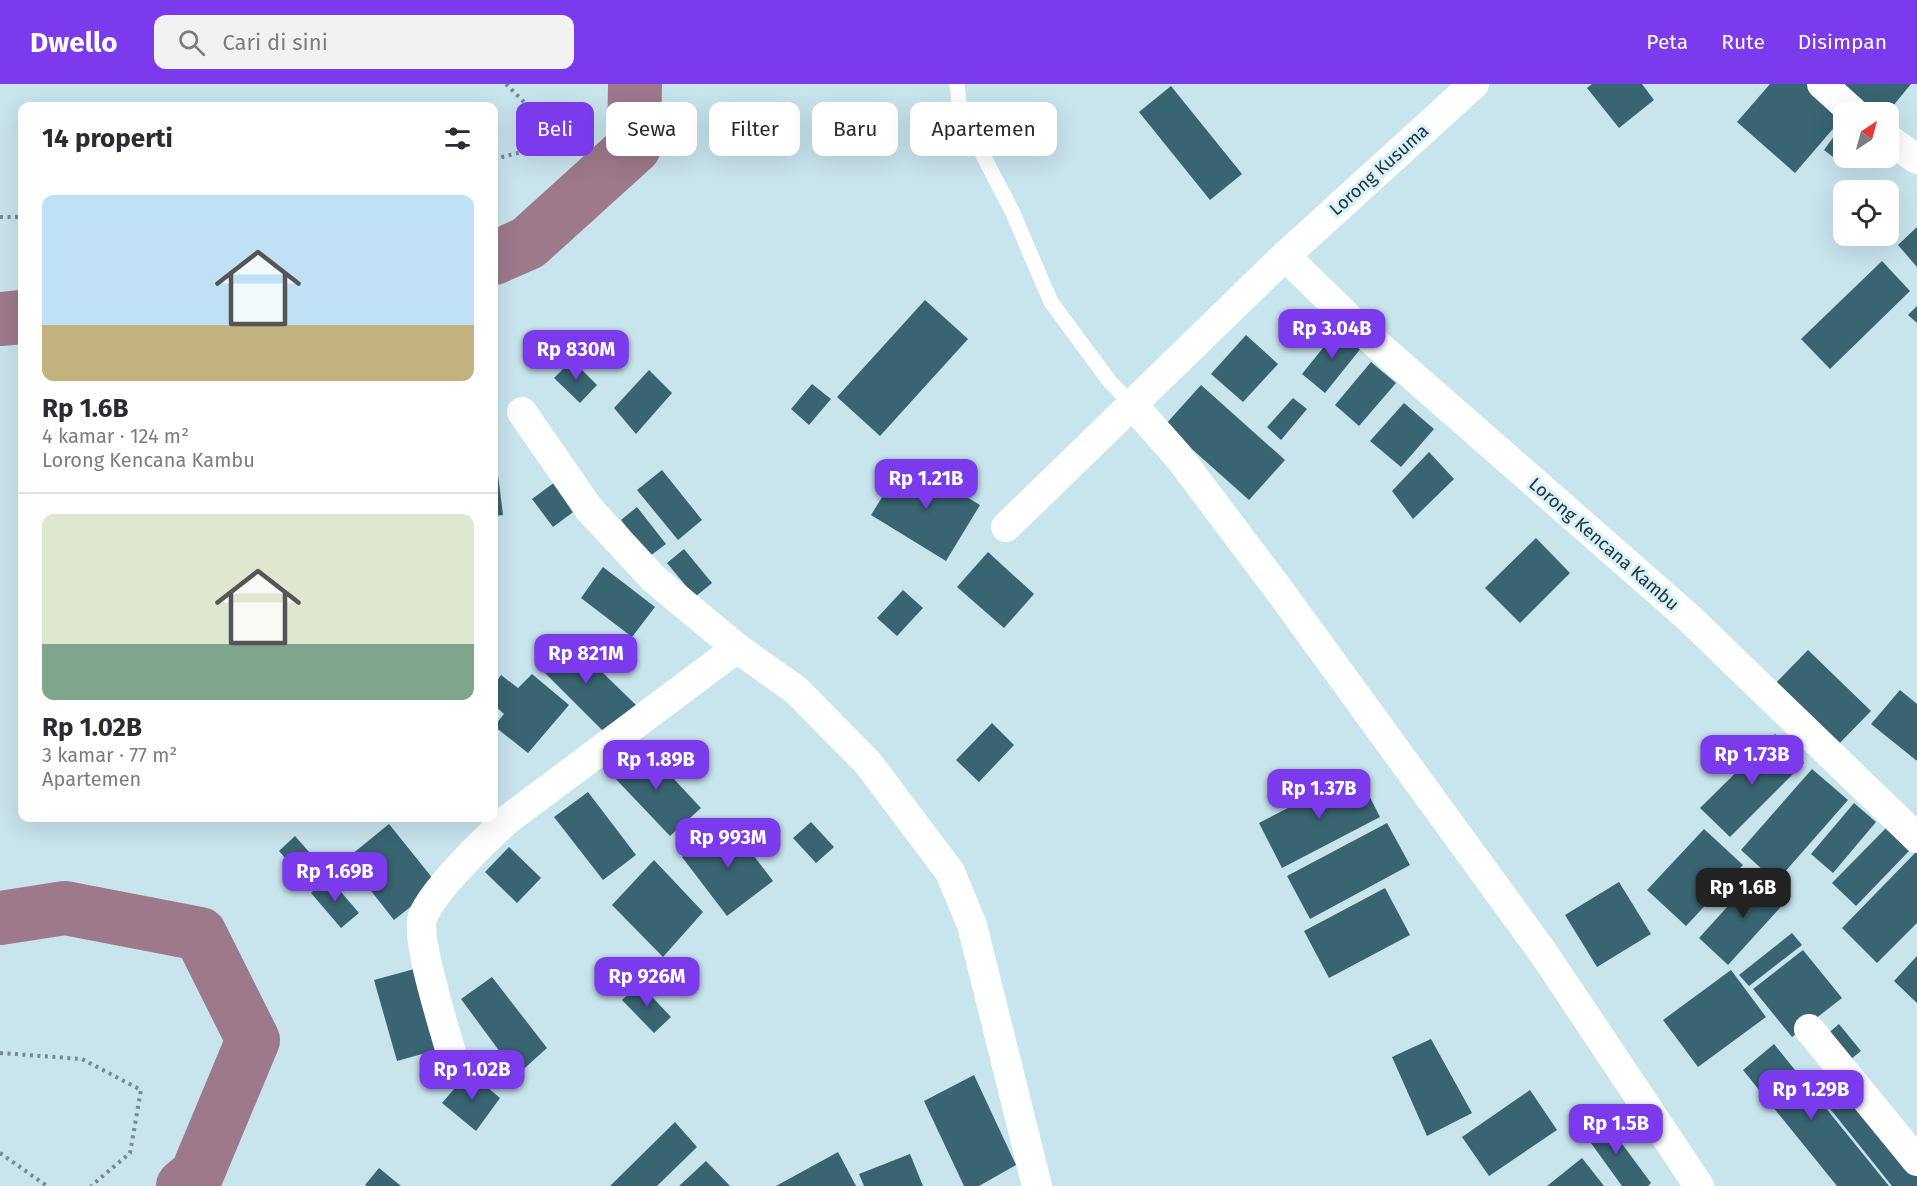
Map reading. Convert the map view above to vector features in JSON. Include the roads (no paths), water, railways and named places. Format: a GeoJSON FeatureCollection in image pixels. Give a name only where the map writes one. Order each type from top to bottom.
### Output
{"type":"FeatureCollection","features":[{"type":"Feature","properties":{"kind":"street","name":"Lorong Kusuma"},"geometry":{"type":"LineString","coordinates":[[1006,527],[1285,256],[1474,84]]}},
{"type":"Feature","properties":{"kind":"street"},"geometry":{"type":"LineString","coordinates":[[1822,84],[1842,102]]}},
{"type":"Feature","properties":{"kind":"street"},"geometry":{"type":"LineString","coordinates":[[1899,147],[1917,159]]}},
{"type":"Feature","properties":{"kind":"street","name":"Lorong Kencana Kambu"},"geometry":{"type":"LineString","coordinates":[[1285,256],[1365,334],[1688,617],[1917,838]]}},
{"type":"Feature","properties":{"kind":"street"},"geometry":{"type":"LineString","coordinates":[[1132,404],[1178,456],[1279,590],[1537,945],[1699,1186]]}},
{"type":"Feature","properties":{"kind":"street"},"geometry":{"type":"LineString","coordinates":[[522,412],[589,509],[654,579],[737,648],[796,690],[868,763],[950,872],[972,925],[1037,1186]]}},
{"type":"Feature","properties":{"kind":"street"},"geometry":{"type":"LineString","coordinates":[[455,1067],[423,945],[422,917],[432,901],[482,843],[507,820],[737,648]]}},
{"type":"Feature","properties":{"kind":"street"},"geometry":{"type":"LineString","coordinates":[[1809,1029],[1917,1161]]}},
{"type":"Feature","properties":{"kind":"lane"},"geometry":{"type":"LineString","coordinates":[[957,84],[960,111],[1012,211],[1051,302],[1110,382],[1132,404]]}},
{"type":"Feature","properties":{"kind":"waterway"},"geometry":{"type":"LineString","coordinates":[[498,256],[528,243],[634,147],[635,84]]}},
{"type":"Feature","properties":{"kind":"waterway"},"geometry":{"type":"LineString","coordinates":[[0,319],[18,317]]}},
{"type":"Feature","properties":{"kind":"waterway"},"geometry":{"type":"LineString","coordinates":[[0,918],[65,908],[200,934],[253,1040],[197,1174],[183,1186]]}}]}
